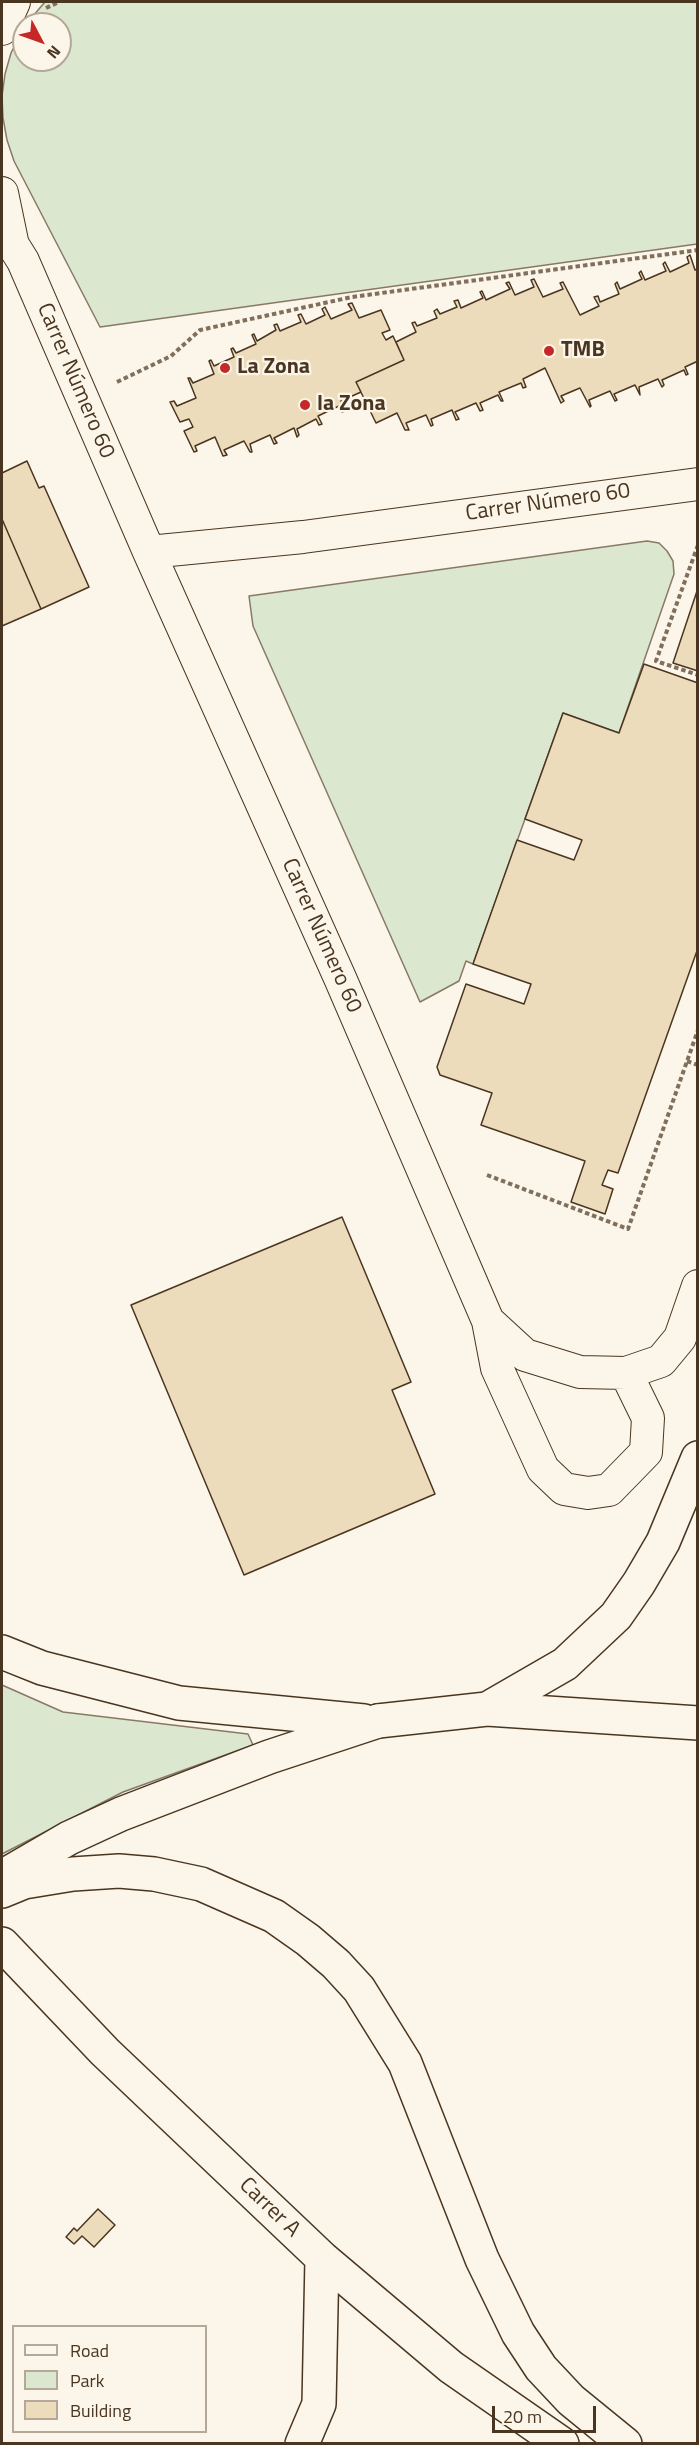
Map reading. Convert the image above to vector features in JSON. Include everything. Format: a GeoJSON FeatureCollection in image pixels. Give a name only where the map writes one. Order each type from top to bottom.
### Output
{"type":"FeatureCollection","features":[{"type":"Feature","properties":{"kind":"main road"},"geometry":{"type":"LineString","coordinates":[[487,1709],[564,1664],[616,1616],[663,1542],[698,1458]]}},
{"type":"Feature","properties":{"kind":"main road"},"geometry":{"type":"LineString","coordinates":[[2,1652],[42,1668],[179,1703],[378,1722]]}},
{"type":"Feature","properties":{"kind":"main road"},"geometry":{"type":"LineString","coordinates":[[2,1877],[69,1838],[121,1814],[269,1757],[378,1722],[487,1709],[698,1723]]}},
{"type":"Feature","properties":{"kind":"main road"},"geometry":{"type":"LineString","coordinates":[[2,1891],[24,1882],[73,1874],[119,1871],[154,1874],[201,1884],[237,1898],[274,1916],[329,1958],[359,1989],[405,2063],[482,2259],[518,2332],[541,2368],[571,2400],[625,2444]]}},
{"type":"Feature","properties":{"kind":"main road","name":"Carrer A"},"geometry":{"type":"LineString","coordinates":[[2,1944],[105,2052],[322,2258],[451,2367],[562,2444]]}},
{"type":"Feature","properties":{"kind":"main road"},"geometry":{"type":"LineString","coordinates":[[302,2444],[319,2404],[322,2258]]}},
{"type":"Feature","properties":{"kind":"street"},"geometry":{"type":"LineString","coordinates":[[2,29],[15,2]]}},
{"type":"Feature","properties":{"kind":"street","name":"Carrer Número 60"},"geometry":{"type":"LineString","coordinates":[[2,193],[5,233],[23,261],[149,552],[340,978],[488,1321],[497,1368],[510,1399],[543,1469],[564,1489],[588,1493],[609,1490],[646,1452],[648,1418],[626,1373]]}},
{"type":"Feature","properties":{"kind":"street","name":"Carrer Número 60"},"geometry":{"type":"LineString","coordinates":[[149,552],[303,537],[698,484]]}},
{"type":"Feature","properties":{"kind":"street","name":"Carrer Número 60"},"geometry":{"type":"LineString","coordinates":[[488,1321],[525,1355],[580,1372],[626,1373],[661,1361],[680,1338],[698,1286]]}},
{"type":"Feature","properties":{"kind":"path"},"geometry":{"type":"LineString","coordinates":[[117,382],[171,356],[200,330],[352,297],[698,250]]}},
{"type":"Feature","properties":{"kind":"path"},"geometry":{"type":"LineString","coordinates":[[698,545],[656,661],[698,675]]}},
{"type":"Feature","properties":{"kind":"path"},"geometry":{"type":"LineString","coordinates":[[487,1175],[628,1229],[698,1030]]}},
{"type":"Feature","properties":{"kind":"path"},"geometry":{"type":"LineString","coordinates":[[687,1061],[698,1065]]}},
{"type":"Feature","properties":{"kind":"green space"},"geometry":{"type":"Polygon","coordinates":[[[45,2],[697,2],[697,244],[100,327],[14,161],[7,140],[2,96],[5,74],[12,51],[12,72],[72,72],[72,12],[36,12],[45,2]]]}},
{"type":"Feature","properties":{"kind":"green space"},"geometry":{"type":"Polygon","coordinates":[[[647,541],[659,543],[667,551],[673,561],[674,574],[619,733],[563,713],[473,964],[466,961],[459,981],[420,1002],[253,626],[249,596],[647,541]]]}},
{"type":"Feature","properties":{"kind":"green space"},"geometry":{"type":"Polygon","coordinates":[[[2,1685],[63,1712],[248,1734],[253,1745],[123,1792],[2,1854],[2,1685]]]}},
{"type":"Feature","properties":{"kind":"building","name":"TMB"},"geometry":{"type":"Polygon","coordinates":[[[690,255],[695,270],[698,269],[698,361],[685,367],[688,374],[686,375],[684,370],[662,380],[664,385],[662,387],[658,379],[639,387],[640,395],[635,385],[614,394],[617,400],[615,401],[610,391],[589,400],[590,407],[580,388],[561,396],[564,401],[561,403],[545,368],[523,379],[526,387],[523,388],[521,383],[499,392],[503,401],[498,395],[480,403],[483,410],[480,411],[476,403],[455,412],[459,419],[456,420],[452,410],[431,419],[433,425],[431,426],[426,415],[406,423],[409,430],[405,430],[397,413],[376,423],[356,382],[404,360],[396,342],[416,332],[412,323],[415,322],[417,326],[437,318],[434,311],[437,309],[440,314],[457,307],[454,301],[458,300],[461,308],[483,298],[480,292],[482,291],[486,300],[510,289],[506,283],[509,282],[515,295],[534,287],[531,280],[534,279],[543,297],[563,289],[560,283],[563,282],[580,315],[599,306],[594,297],[598,296],[600,302],[619,294],[615,284],[617,282],[620,289],[642,279],[639,273],[641,271],[645,280],[666,271],[663,264],[665,262],[670,272],[689,263],[687,257],[690,255]]]}},
{"type":"Feature","properties":{"kind":"building"},"geometry":{"type":"Polygon","coordinates":[[[352,303],[359,318],[381,310],[390,330],[382,333],[386,340],[393,336],[404,360],[356,382],[361,392],[341,401],[345,411],[342,412],[339,406],[318,416],[322,424],[319,425],[316,419],[297,429],[299,435],[297,437],[294,428],[274,438],[277,443],[274,444],[270,435],[250,444],[252,452],[250,452],[244,441],[224,450],[227,455],[223,456],[215,437],[195,446],[197,451],[194,452],[184,431],[193,427],[189,419],[180,422],[170,402],[174,401],[177,406],[196,398],[188,378],[193,383],[214,374],[209,361],[211,360],[214,366],[234,357],[231,349],[233,348],[236,353],[256,344],[252,335],[254,334],[257,341],[276,330],[274,325],[277,324],[280,331],[301,322],[298,315],[301,314],[306,324],[325,315],[322,309],[325,307],[331,319],[352,310],[348,304],[352,303]]]}},
{"type":"Feature","properties":{"kind":"building"},"geometry":{"type":"Polygon","coordinates":[[[27,461],[39,488],[44,486],[89,587],[41,609],[2,519],[2,473],[27,461]]]}},
{"type":"Feature","properties":{"kind":"building"},"geometry":{"type":"Polygon","coordinates":[[[2,519],[41,609],[2,626],[2,519]]]}},
{"type":"Feature","properties":{"kind":"building"},"geometry":{"type":"Polygon","coordinates":[[[698,588],[698,671],[673,663],[698,588]]]}},
{"type":"Feature","properties":{"kind":"building"},"geometry":{"type":"Polygon","coordinates":[[[644,664],[698,683],[698,948],[618,1173],[608,1170],[602,1185],[613,1189],[605,1214],[571,1202],[585,1161],[481,1125],[492,1093],[440,1075],[437,1067],[466,984],[524,1004],[531,984],[473,964],[517,840],[574,860],[582,840],[525,819],[563,713],[619,733],[644,664]]]}},
{"type":"Feature","properties":{"kind":"building"},"geometry":{"type":"Polygon","coordinates":[[[342,1217],[411,1382],[392,1390],[435,1494],[244,1575],[131,1305],[342,1217]]]}},
{"type":"Feature","properties":{"kind":"building"},"geometry":{"type":"Polygon","coordinates":[[[98,2209],[115,2225],[94,2247],[82,2236],[74,2244],[66,2237],[74,2228],[77,2231],[98,2209]]]}},
{"type":"Feature","properties":{"kind":"place","name":"TMB"},"geometry":{"type":"Point","coordinates":[549,351]}},
{"type":"Feature","properties":{"kind":"place","name":"La Zona"},"geometry":{"type":"Point","coordinates":[225,368]}},
{"type":"Feature","properties":{"kind":"place","name":"la Zona"},"geometry":{"type":"Point","coordinates":[305,405]}}]}
